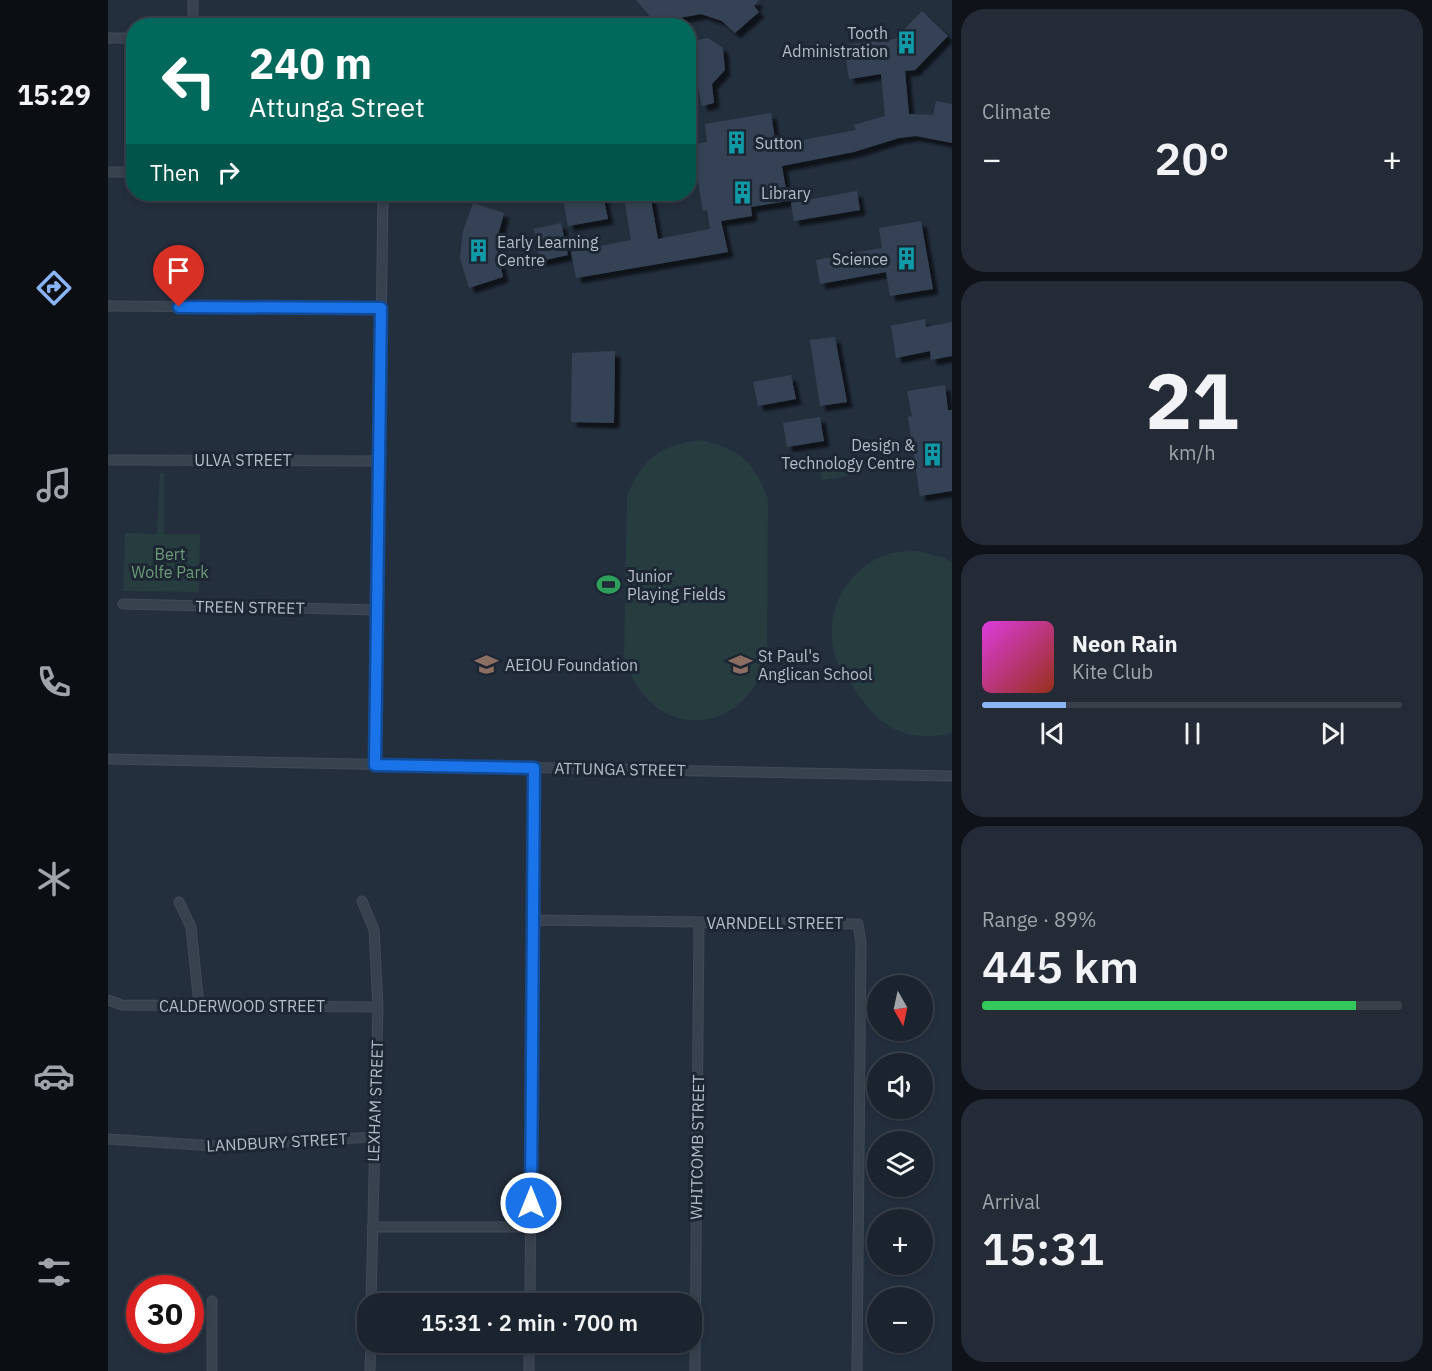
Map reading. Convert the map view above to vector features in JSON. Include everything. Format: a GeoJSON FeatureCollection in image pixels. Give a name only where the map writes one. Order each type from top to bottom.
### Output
{"type":"FeatureCollection","features":[{"type":"Feature","properties":{"kind":"street"},"geometry":{"type":"LineString","coordinates":[[193,0],[193,18]]}},
{"type":"Feature","properties":{"kind":"street"},"geometry":{"type":"LineString","coordinates":[[108,38],[126,38]]}},
{"type":"Feature","properties":{"kind":"street"},"geometry":{"type":"LineString","coordinates":[[108,172],[126,172]]}},
{"type":"Feature","properties":{"kind":"street"},"geometry":{"type":"LineString","coordinates":[[375,765],[383,201]]}},
{"type":"Feature","properties":{"kind":"street"},"geometry":{"type":"LineString","coordinates":[[108,306],[381,308]]}},
{"type":"Feature","properties":{"kind":"street","name":"ULVA STREET"},"geometry":{"type":"LineString","coordinates":[[108,460],[378,461]]}},
{"type":"Feature","properties":{"kind":"street","name":"TREEN STREET"},"geometry":{"type":"LineString","coordinates":[[123,604],[376,610]]}},
{"type":"Feature","properties":{"kind":"street","name":"ATTUNGA STREET"},"geometry":{"type":"LineString","coordinates":[[108,759],[952,776]]}},
{"type":"Feature","properties":{"kind":"street"},"geometry":{"type":"LineString","coordinates":[[530,1293],[534,768]]}},
{"type":"Feature","properties":{"kind":"street","name":"LEXHAM STREET"},"geometry":{"type":"LineString","coordinates":[[362,901],[374,930],[378,1007],[371,1293]]}},
{"type":"Feature","properties":{"kind":"street"},"geometry":{"type":"LineString","coordinates":[[179,902],[190,927],[199,1005]]}},
{"type":"Feature","properties":{"kind":"street","name":"VARNDELL STREET"},"geometry":{"type":"LineString","coordinates":[[533,920],[858,924],[861,943],[857,1371]]}},
{"type":"Feature","properties":{"kind":"street","name":"WHITCOMB STREET"},"geometry":{"type":"LineString","coordinates":[[695,1371],[699,923]]}},
{"type":"Feature","properties":{"kind":"street","name":"CALDERWOOD STREET"},"geometry":{"type":"LineString","coordinates":[[108,1000],[122,1005],[378,1007]]}},
{"type":"Feature","properties":{"kind":"street","name":"LANDBURY STREET"},"geometry":{"type":"LineString","coordinates":[[108,1139],[215,1146],[374,1137]]}},
{"type":"Feature","properties":{"kind":"street"},"geometry":{"type":"LineString","coordinates":[[372,1227],[531,1227]]}},
{"type":"Feature","properties":{"kind":"street"},"geometry":{"type":"LineString","coordinates":[[212,1301],[212,1371]]}},
{"type":"Feature","properties":{"kind":"street"},"geometry":{"type":"LineString","coordinates":[[370,1353],[370,1371]]}},
{"type":"Feature","properties":{"kind":"street"},"geometry":{"type":"LineString","coordinates":[[529,1371],[530,1353]]}},
{"type":"Feature","properties":{"kind":"green space"},"geometry":{"type":"Polygon","coordinates":[[[699,440],[725,447],[743,458],[757,475],[768,499],[767,661],[754,687],[736,706],[716,717],[694,720],[672,716],[653,704],[636,684],[624,657],[627,496],[639,472],[654,456],[673,446],[699,440]]]}},
{"type":"Feature","properties":{"kind":"green space"},"geometry":{"type":"Polygon","coordinates":[[[844,456],[848,476],[822,480],[819,460],[844,456]]]}},
{"type":"Feature","properties":{"kind":"green space","name":"Bert Wolfe Park"},"geometry":{"type":"Polygon","coordinates":[[[160,473],[164,473],[164,534],[200,534],[199,592],[123,591],[125,533],[157,534],[160,473]]]}},
{"type":"Feature","properties":{"kind":"green space"},"geometry":{"type":"Polygon","coordinates":[[[918,551],[945,558],[952,563],[952,733],[935,736],[906,734],[883,722],[872,712],[862,701],[836,659],[832,642],[835,610],[841,594],[861,569],[875,559],[894,552],[918,551]]]}},
{"type":"Feature","properties":{"kind":"building"},"geometry":{"type":"Polygon","coordinates":[[[636,0],[759,0],[754,6],[759,12],[735,33],[722,21],[701,14],[679,18],[651,18],[636,0]]]}},
{"type":"Feature","properties":{"kind":"building"},"geometry":{"type":"Polygon","coordinates":[[[922,11],[948,36],[915,70],[905,71],[909,114],[933,115],[936,101],[952,104],[952,143],[916,136],[899,138],[854,152],[782,166],[788,201],[751,207],[752,216],[721,221],[728,252],[576,278],[571,252],[631,240],[624,201],[651,201],[658,239],[710,229],[707,210],[703,211],[696,168],[696,143],[707,142],[705,124],[771,113],[776,145],[856,130],[854,125],[885,116],[881,74],[849,79],[844,45],[895,39],[922,11]]]}},
{"type":"Feature","properties":{"kind":"building"},"geometry":{"type":"Polygon","coordinates":[[[708,38],[723,48],[725,70],[712,84],[714,103],[702,106],[696,82],[696,40],[708,38]]]}},
{"type":"Feature","properties":{"kind":"building"},"geometry":{"type":"Polygon","coordinates":[[[857,191],[860,210],[794,221],[791,203],[857,191]]]}},
{"type":"Feature","properties":{"kind":"building"},"geometry":{"type":"Polygon","coordinates":[[[563,201],[604,201],[608,219],[568,226],[563,201]]]}},
{"type":"Feature","properties":{"kind":"building","name":"Early Learning Centre"},"geometry":{"type":"Polygon","coordinates":[[[473,203],[504,213],[496,243],[503,277],[469,288],[460,258],[463,231],[473,203]]]}},
{"type":"Feature","properties":{"kind":"building","name":"Science"},"geometry":{"type":"Polygon","coordinates":[[[921,221],[933,289],[890,296],[886,272],[820,284],[816,260],[882,248],[879,228],[921,221]]]}},
{"type":"Feature","properties":{"kind":"building"},"geometry":{"type":"Polygon","coordinates":[[[561,223],[568,255],[540,261],[534,229],[561,223]]]}},
{"type":"Feature","properties":{"kind":"building"},"geometry":{"type":"Polygon","coordinates":[[[925,319],[926,327],[952,322],[952,356],[931,360],[930,351],[896,358],[891,326],[925,319]]]}},
{"type":"Feature","properties":{"kind":"building"},"geometry":{"type":"Polygon","coordinates":[[[835,337],[847,402],[820,406],[810,340],[835,337]]]}},
{"type":"Feature","properties":{"kind":"building"},"geometry":{"type":"Polygon","coordinates":[[[615,351],[614,423],[571,422],[572,353],[615,351]]]}},
{"type":"Feature","properties":{"kind":"building"},"geometry":{"type":"Polygon","coordinates":[[[791,375],[796,399],[758,406],[753,382],[791,375]]]}},
{"type":"Feature","properties":{"kind":"building","name":"Design & Technology Centre"},"geometry":{"type":"Polygon","coordinates":[[[945,385],[948,410],[952,410],[952,491],[920,496],[908,417],[912,416],[907,391],[945,385]]]}},
{"type":"Feature","properties":{"kind":"building"},"geometry":{"type":"Polygon","coordinates":[[[820,417],[824,441],[787,447],[783,423],[820,417]]]}},
{"type":"Feature","properties":{"kind":"place","name":"Tooth Administration"},"geometry":{"type":"Point","coordinates":[906,42]}},
{"type":"Feature","properties":{"kind":"place","name":"Sutton"},"geometry":{"type":"Point","coordinates":[737,143]}},
{"type":"Feature","properties":{"kind":"place","name":"Library"},"geometry":{"type":"Point","coordinates":[743,193]}},
{"type":"Feature","properties":{"kind":"place","name":"Early Learning Centre"},"geometry":{"type":"Point","coordinates":[479,251]}},
{"type":"Feature","properties":{"kind":"place","name":"Science"},"geometry":{"type":"Point","coordinates":[906,259]}},
{"type":"Feature","properties":{"kind":"place","name":"Design & Technology Centre"},"geometry":{"type":"Point","coordinates":[933,454]}},
{"type":"Feature","properties":{"kind":"place","name":"Junior Playing Fields"},"geometry":{"type":"Point","coordinates":[609,585]}},
{"type":"Feature","properties":{"kind":"place","name":"AEIOU Foundation"},"geometry":{"type":"Point","coordinates":[487,665]}},
{"type":"Feature","properties":{"kind":"place","name":"St Paul's Anglican School"},"geometry":{"type":"Point","coordinates":[740,665]}},
{"type":"Feature","properties":{"kind":"route"},"geometry":{"type":"LineString","coordinates":[[179,307],[381,308],[375,765],[534,768],[531,1203]]}}]}
